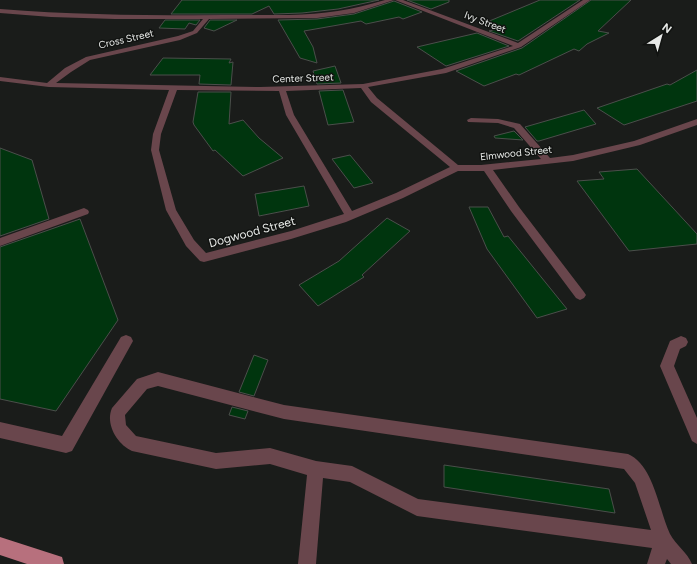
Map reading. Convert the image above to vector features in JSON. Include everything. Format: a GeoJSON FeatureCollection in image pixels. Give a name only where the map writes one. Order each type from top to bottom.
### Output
{"type":"FeatureCollection","features":[{"type":"Feature","properties":{"kind":"main road"},"geometry":{"type":"LineString","coordinates":[[0,546],[55,564]]}},
{"type":"Feature","properties":{"kind":"street"},"geometry":{"type":"LineString","coordinates":[[0,11],[51,15],[115,17],[208,16],[243,18],[317,16],[354,11],[391,0]]}},
{"type":"Feature","properties":{"kind":"street","name":"Ivy Street"},"geometry":{"type":"LineString","coordinates":[[398,0],[519,46]]}},
{"type":"Feature","properties":{"kind":"street","name":"Center Street"},"geometry":{"type":"LineString","coordinates":[[0,79],[49,85],[174,88],[282,89],[363,86],[443,71],[519,46],[587,0]]}},
{"type":"Feature","properties":{"kind":"street","name":"Cross Street"},"geometry":{"type":"LineString","coordinates":[[49,85],[68,70],[88,58],[180,38],[195,32],[208,16]]}},
{"type":"Feature","properties":{"kind":"street"},"geometry":{"type":"LineString","coordinates":[[363,86],[374,100],[456,168]]}},
{"type":"Feature","properties":{"kind":"street","name":"Dogwood Street"},"geometry":{"type":"LineString","coordinates":[[174,88],[157,134],[155,150],[171,210],[190,242],[204,258],[295,234],[350,216],[410,192],[456,168]]}},
{"type":"Feature","properties":{"kind":"street"},"geometry":{"type":"LineString","coordinates":[[282,89],[290,115],[350,216]]}},
{"type":"Feature","properties":{"kind":"street"},"geometry":{"type":"LineString","coordinates":[[471,120],[498,121],[517,126],[548,161]]}},
{"type":"Feature","properties":{"kind":"street","name":"Elmwood Street"},"geometry":{"type":"LineString","coordinates":[[456,168],[487,168],[573,158],[637,143],[697,122]]}},
{"type":"Feature","properties":{"kind":"street"},"geometry":{"type":"LineString","coordinates":[[487,168],[515,210],[580,295]]}},
{"type":"Feature","properties":{"kind":"street"},"geometry":{"type":"LineString","coordinates":[[0,242],[84,212]]}},
{"type":"Feature","properties":{"kind":"street"},"geometry":{"type":"LineString","coordinates":[[0,430],[66,445],[126,341]]}},
{"type":"Feature","properties":{"kind":"street"},"geometry":{"type":"LineString","coordinates":[[681,342],[674,345],[667,366],[697,436]]}},
{"type":"Feature","properties":{"kind":"street"},"geometry":{"type":"LineString","coordinates":[[664,541],[417,507],[352,474],[316,469],[270,456],[216,461],[132,443],[119,429],[118,413],[142,384],[158,379],[284,412],[628,462],[641,478],[664,541],[683,564]]}},
{"type":"Feature","properties":{"kind":"street"},"geometry":{"type":"LineString","coordinates":[[307,564],[316,469]]}},
{"type":"Feature","properties":{"kind":"street"},"geometry":{"type":"LineString","coordinates":[[656,564],[664,541]]}},
{"type":"Feature","properties":{"kind":"building"},"geometry":{"type":"Polygon","coordinates":[[[182,0],[379,0],[338,9],[302,13],[274,14],[269,6],[252,14],[171,14],[182,0]]]}},
{"type":"Feature","properties":{"kind":"building"},"geometry":{"type":"Polygon","coordinates":[[[407,0],[449,0],[449,2],[431,9],[407,0]]]}},
{"type":"Feature","properties":{"kind":"building"},"geometry":{"type":"Polygon","coordinates":[[[540,0],[580,0],[518,41],[489,31],[502,28],[487,22],[540,0]]]}},
{"type":"Feature","properties":{"kind":"building"},"geometry":{"type":"Polygon","coordinates":[[[591,0],[631,0],[598,31],[609,33],[587,44],[579,51],[574,49],[519,75],[516,74],[484,86],[456,71],[522,48],[591,0]]]}},
{"type":"Feature","properties":{"kind":"building"},"geometry":{"type":"Polygon","coordinates":[[[394,1],[422,12],[403,19],[399,17],[366,24],[361,21],[304,31],[313,47],[317,63],[300,58],[278,20],[317,19],[354,14],[394,1]]]}},
{"type":"Feature","properties":{"kind":"building"},"geometry":{"type":"Polygon","coordinates":[[[165,20],[200,20],[196,25],[189,23],[185,29],[159,28],[165,20]]]}},
{"type":"Feature","properties":{"kind":"building"},"geometry":{"type":"Polygon","coordinates":[[[210,20],[237,20],[214,31],[204,28],[210,20]]]}},
{"type":"Feature","properties":{"kind":"building"},"geometry":{"type":"Polygon","coordinates":[[[477,33],[509,46],[446,66],[417,47],[477,33]]]}},
{"type":"Feature","properties":{"kind":"building"},"geometry":{"type":"Polygon","coordinates":[[[163,58],[231,59],[229,63],[233,62],[231,85],[199,84],[200,75],[150,75],[163,58]]]}},
{"type":"Feature","properties":{"kind":"building"},"geometry":{"type":"Polygon","coordinates":[[[335,66],[341,83],[317,84],[313,71],[335,66]]]}},
{"type":"Feature","properties":{"kind":"building"},"geometry":{"type":"Polygon","coordinates":[[[697,70],[697,101],[624,125],[597,108],[667,84],[670,85],[697,70]]]}},
{"type":"Feature","properties":{"kind":"building"},"geometry":{"type":"Polygon","coordinates":[[[343,90],[354,122],[328,125],[319,91],[343,90]]]}},
{"type":"Feature","properties":{"kind":"building"},"geometry":{"type":"Polygon","coordinates":[[[198,92],[231,92],[229,124],[243,120],[259,138],[283,158],[243,176],[215,150],[213,151],[194,125],[193,122],[198,92]]]}},
{"type":"Feature","properties":{"kind":"building"},"geometry":{"type":"Polygon","coordinates":[[[584,110],[596,124],[539,141],[537,141],[525,127],[584,110]]]}},
{"type":"Feature","properties":{"kind":"building"},"geometry":{"type":"Polygon","coordinates":[[[514,131],[523,140],[495,138],[494,136],[514,131]]]}},
{"type":"Feature","properties":{"kind":"building"},"geometry":{"type":"Polygon","coordinates":[[[0,148],[32,160],[49,219],[0,236],[0,148]]]}},
{"type":"Feature","properties":{"kind":"building"},"geometry":{"type":"Polygon","coordinates":[[[350,155],[373,183],[354,188],[332,159],[350,155]]]}},
{"type":"Feature","properties":{"kind":"building"},"geometry":{"type":"Polygon","coordinates":[[[637,169],[697,234],[697,244],[629,251],[577,181],[604,179],[599,172],[637,169]]]}},
{"type":"Feature","properties":{"kind":"building"},"geometry":{"type":"Polygon","coordinates":[[[304,186],[309,206],[259,216],[255,194],[304,186]]]}},
{"type":"Feature","properties":{"kind":"building"},"geometry":{"type":"Polygon","coordinates":[[[469,207],[488,207],[504,237],[508,236],[567,309],[537,318],[487,249],[469,207]]]}},
{"type":"Feature","properties":{"kind":"building"},"geometry":{"type":"Polygon","coordinates":[[[387,218],[410,231],[362,275],[364,277],[318,306],[299,285],[339,261],[387,218]]]}},
{"type":"Feature","properties":{"kind":"building"},"geometry":{"type":"Polygon","coordinates":[[[80,219],[118,320],[56,411],[0,399],[0,247],[80,219]]]}},
{"type":"Feature","properties":{"kind":"building"},"geometry":{"type":"Polygon","coordinates":[[[254,355],[268,360],[254,396],[239,392],[254,355]]]}},
{"type":"Feature","properties":{"kind":"building"},"geometry":{"type":"Polygon","coordinates":[[[232,407],[248,411],[245,419],[229,415],[232,407]]]}},
{"type":"Feature","properties":{"kind":"building"},"geometry":{"type":"Polygon","coordinates":[[[444,465],[609,489],[615,513],[444,487],[444,465]]]}}]}
